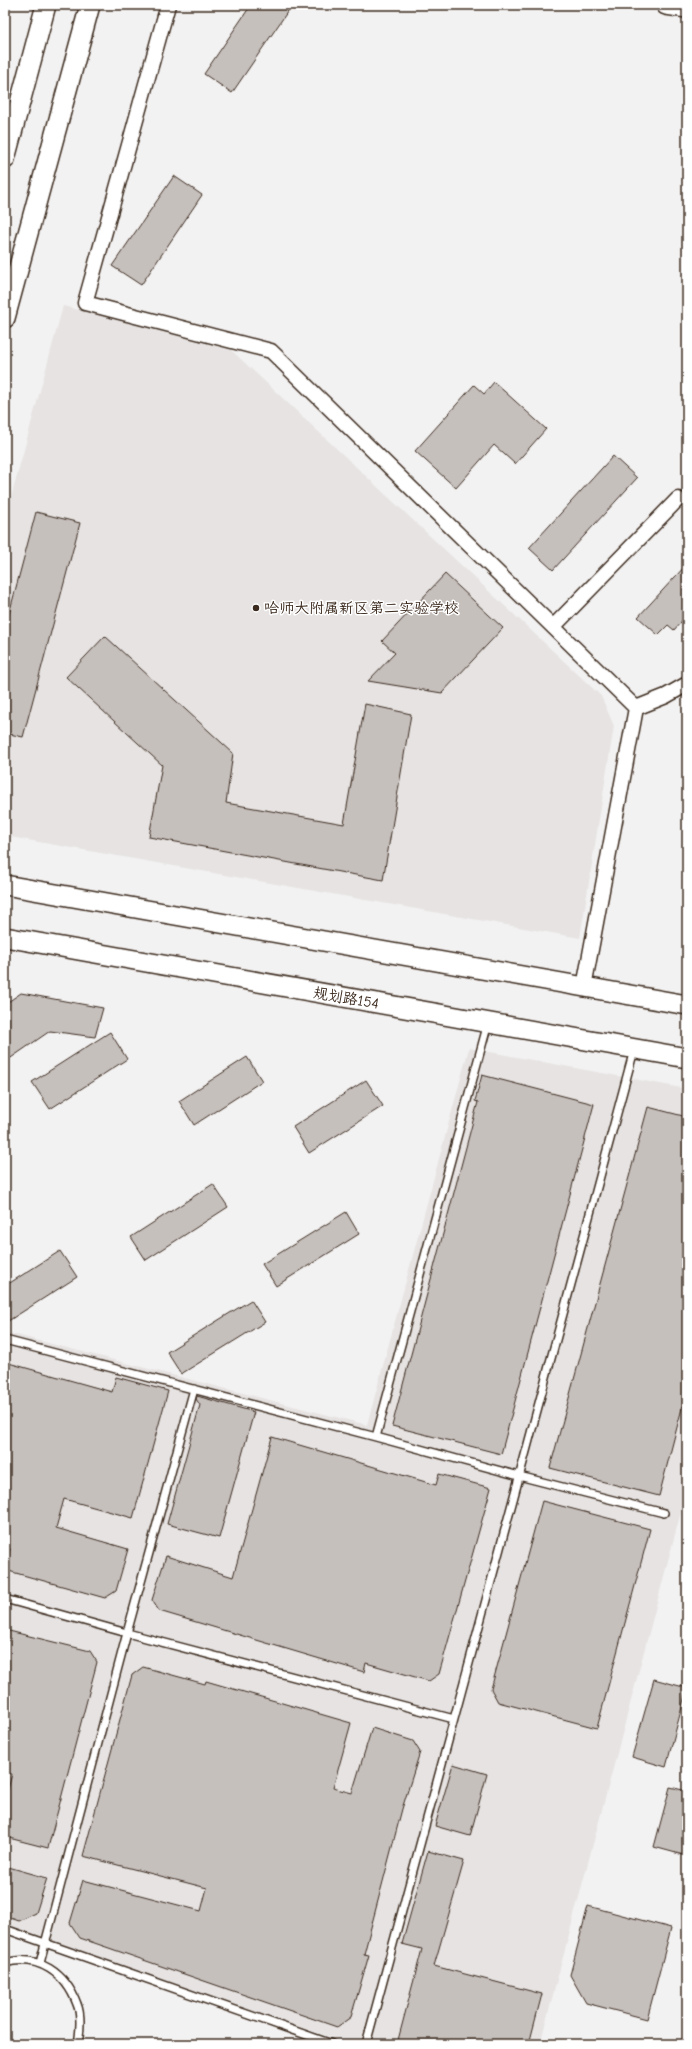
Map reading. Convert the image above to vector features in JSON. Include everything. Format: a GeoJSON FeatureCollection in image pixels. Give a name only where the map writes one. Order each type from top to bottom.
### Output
{"type":"FeatureCollection","features":[{"type":"Feature","properties":{"kind":"main road"},"geometry":{"type":"LineString","coordinates":[[5,159],[46,5]]}},
{"type":"Feature","properties":{"kind":"main road"},"geometry":{"type":"LineString","coordinates":[[5,318],[90,5]]}},
{"type":"Feature","properties":{"kind":"main road"},"geometry":{"type":"LineString","coordinates":[[666,5],[687,8]]}},
{"type":"Feature","properties":{"kind":"main road"},"geometry":{"type":"LineString","coordinates":[[5,885],[687,1005]]}},
{"type":"Feature","properties":{"kind":"main road","name":"规划路154"},"geometry":{"type":"LineString","coordinates":[[5,936],[687,1058]]}},
{"type":"Feature","properties":{"kind":"street"},"geometry":{"type":"LineString","coordinates":[[168,5],[84,303],[271,351],[636,708]]}},
{"type":"Feature","properties":{"kind":"street"},"geometry":{"type":"LineString","coordinates":[[553,627],[678,499]]}},
{"type":"Feature","properties":{"kind":"street"},"geometry":{"type":"LineString","coordinates":[[636,708],[666,696],[687,684]]}},
{"type":"Feature","properties":{"kind":"street"},"geometry":{"type":"LineString","coordinates":[[584,987],[636,708]]}},
{"type":"Feature","properties":{"kind":"lane"},"geometry":{"type":"LineString","coordinates":[[376,1437],[488,1023]]}},
{"type":"Feature","properties":{"kind":"lane"},"geometry":{"type":"LineString","coordinates":[[366,2044],[634,1049]]}},
{"type":"Feature","properties":{"kind":"lane"},"geometry":{"type":"LineString","coordinates":[[5,1340],[664,1514]]}},
{"type":"Feature","properties":{"kind":"lane"},"geometry":{"type":"LineString","coordinates":[[40,1963],[127,1633],[194,1390]]}},
{"type":"Feature","properties":{"kind":"lane"},"geometry":{"type":"LineString","coordinates":[[5,1599],[127,1633],[454,1719]]}},
{"type":"Feature","properties":{"kind":"lane"},"geometry":{"type":"LineString","coordinates":[[5,1929],[46,1942],[332,2044]]}},
{"type":"Feature","properties":{"kind":"lane"},"geometry":{"type":"LineString","coordinates":[[5,1963],[26,1960],[40,1963],[55,1971],[67,1984],[78,2006],[80,2031],[78,2044]]}},
{"type":"Feature","properties":{"kind":"shaded area","name":"哈师大附属新区第二实验学校"},"geometry":{"type":"Polygon","coordinates":[[[63,306],[231,350],[601,696],[614,726],[580,938],[5,836],[5,520],[63,306]]]}},
{"type":"Feature","properties":{"kind":"shaded area"},"geometry":{"type":"Polygon","coordinates":[[[469,1048],[687,1089],[687,1489],[540,2044],[353,2044],[5,1934],[5,1332],[367,1425],[469,1048]]]}},
{"type":"Feature","properties":{"kind":"building"},"geometry":{"type":"Polygon","coordinates":[[[251,5],[292,5],[232,93],[204,74],[251,5]]]}},
{"type":"Feature","properties":{"kind":"building"},"geometry":{"type":"Polygon","coordinates":[[[174,176],[202,195],[141,285],[112,266],[174,176]]]}},
{"type":"Feature","properties":{"kind":"building"},"geometry":{"type":"Polygon","coordinates":[[[494,382],[546,429],[515,464],[494,445],[456,488],[415,451],[474,385],[484,394],[494,382]]]}},
{"type":"Feature","properties":{"kind":"building"},"geometry":{"type":"Polygon","coordinates":[[[613,456],[637,478],[553,570],[529,548],[613,456]]]}},
{"type":"Feature","properties":{"kind":"building"},"geometry":{"type":"Polygon","coordinates":[[[36,512],[80,523],[23,737],[5,733],[5,629],[36,512]]]}},
{"type":"Feature","properties":{"kind":"building"},"geometry":{"type":"Polygon","coordinates":[[[687,564],[687,615],[674,630],[668,625],[658,635],[638,617],[687,564]]]}},
{"type":"Feature","properties":{"kind":"building"},"geometry":{"type":"Polygon","coordinates":[[[445,574],[503,628],[442,693],[368,681],[395,653],[382,641],[445,574]]]}},
{"type":"Feature","properties":{"kind":"building"},"geometry":{"type":"Polygon","coordinates":[[[105,636],[233,753],[226,803],[344,824],[365,704],[411,714],[383,880],[149,837],[162,765],[66,677],[105,636]]]}},
{"type":"Feature","properties":{"kind":"building"},"geometry":{"type":"Polygon","coordinates":[[[21,993],[103,1008],[95,1037],[50,1031],[5,1062],[5,1004],[21,993]]]}},
{"type":"Feature","properties":{"kind":"building"},"geometry":{"type":"Polygon","coordinates":[[[110,1032],[127,1059],[50,1109],[32,1082],[110,1032]]]}},
{"type":"Feature","properties":{"kind":"building"},"geometry":{"type":"Polygon","coordinates":[[[247,1057],[262,1081],[194,1125],[179,1101],[247,1057]]]}},
{"type":"Feature","properties":{"kind":"building"},"geometry":{"type":"Polygon","coordinates":[[[482,1075],[594,1104],[501,1454],[392,1426],[478,1102],[475,1101],[482,1075]]]}},
{"type":"Feature","properties":{"kind":"building"},"geometry":{"type":"Polygon","coordinates":[[[366,1080],[383,1106],[309,1153],[293,1127],[366,1080]]]}},
{"type":"Feature","properties":{"kind":"building"},"geometry":{"type":"Polygon","coordinates":[[[648,1107],[687,1117],[687,1389],[659,1496],[550,1468],[648,1107]]]}},
{"type":"Feature","properties":{"kind":"building"},"geometry":{"type":"Polygon","coordinates":[[[213,1184],[228,1207],[146,1260],[131,1237],[213,1184]]]}},
{"type":"Feature","properties":{"kind":"building"},"geometry":{"type":"Polygon","coordinates":[[[346,1212],[359,1234],[276,1286],[262,1264],[346,1212]]]}},
{"type":"Feature","properties":{"kind":"building"},"geometry":{"type":"Polygon","coordinates":[[[60,1251],[77,1277],[5,1323],[5,1286],[60,1251]]]}},
{"type":"Feature","properties":{"kind":"building"},"geometry":{"type":"Polygon","coordinates":[[[251,1300],[265,1322],[181,1374],[167,1352],[251,1300]]]}},
{"type":"Feature","properties":{"kind":"building"},"geometry":{"type":"Polygon","coordinates":[[[5,1362],[112,1392],[116,1377],[168,1391],[133,1518],[64,1499],[56,1528],[128,1549],[116,1591],[105,1598],[5,1570],[10,1549],[5,1548],[5,1362]]]}},
{"type":"Feature","properties":{"kind":"building"},"geometry":{"type":"Polygon","coordinates":[[[197,1396],[254,1412],[219,1538],[167,1524],[200,1405],[196,1399],[197,1396]]]}},
{"type":"Feature","properties":{"kind":"building"},"geometry":{"type":"Polygon","coordinates":[[[272,1437],[436,1485],[439,1474],[491,1488],[439,1674],[429,1681],[366,1663],[364,1672],[159,1611],[152,1600],[166,1556],[233,1577],[272,1437]]]}},
{"type":"Feature","properties":{"kind":"building"},"geometry":{"type":"Polygon","coordinates":[[[542,1501],[650,1529],[597,1728],[498,1702],[491,1689],[542,1501]]]}},
{"type":"Feature","properties":{"kind":"building"},"geometry":{"type":"Polygon","coordinates":[[[5,1630],[90,1651],[97,1662],[48,1848],[5,1837],[5,1800],[12,1774],[5,1773],[5,1630]]]}},
{"type":"Feature","properties":{"kind":"building"},"geometry":{"type":"Polygon","coordinates":[[[143,1667],[205,1684],[206,1681],[351,1723],[333,1788],[352,1793],[372,1728],[413,1741],[420,1752],[402,1809],[364,1954],[369,1955],[351,2017],[337,2027],[80,1938],[70,1923],[83,1880],[201,1911],[207,1888],[83,1856],[132,1675],[143,1667]]]}},
{"type":"Feature","properties":{"kind":"building"},"geometry":{"type":"Polygon","coordinates":[[[654,1679],[687,1688],[666,1767],[632,1757],[654,1679]]]}},
{"type":"Feature","properties":{"kind":"building"},"geometry":{"type":"Polygon","coordinates":[[[453,1764],[487,1774],[470,1836],[435,1826],[453,1764]]]}},
{"type":"Feature","properties":{"kind":"building"},"geometry":{"type":"Polygon","coordinates":[[[670,1787],[687,1791],[687,1856],[654,1847],[670,1787]]]}},
{"type":"Feature","properties":{"kind":"building"},"geometry":{"type":"Polygon","coordinates":[[[428,1851],[464,1861],[434,1966],[542,1994],[529,2044],[397,2044],[422,1949],[402,1944],[428,1851]]]}},
{"type":"Feature","properties":{"kind":"building"},"geometry":{"type":"Polygon","coordinates":[[[5,1866],[47,1878],[36,1913],[19,1921],[5,1916],[5,1866]]]}},
{"type":"Feature","properties":{"kind":"building"},"geometry":{"type":"Polygon","coordinates":[[[588,1906],[671,1928],[647,2019],[586,2003],[570,1975],[588,1906]]]}},
{"type":"Feature","properties":{"kind":"place","name":"哈师大附属新区第二实验学校"},"geometry":{"type":"Point","coordinates":[256,608]}}]}
